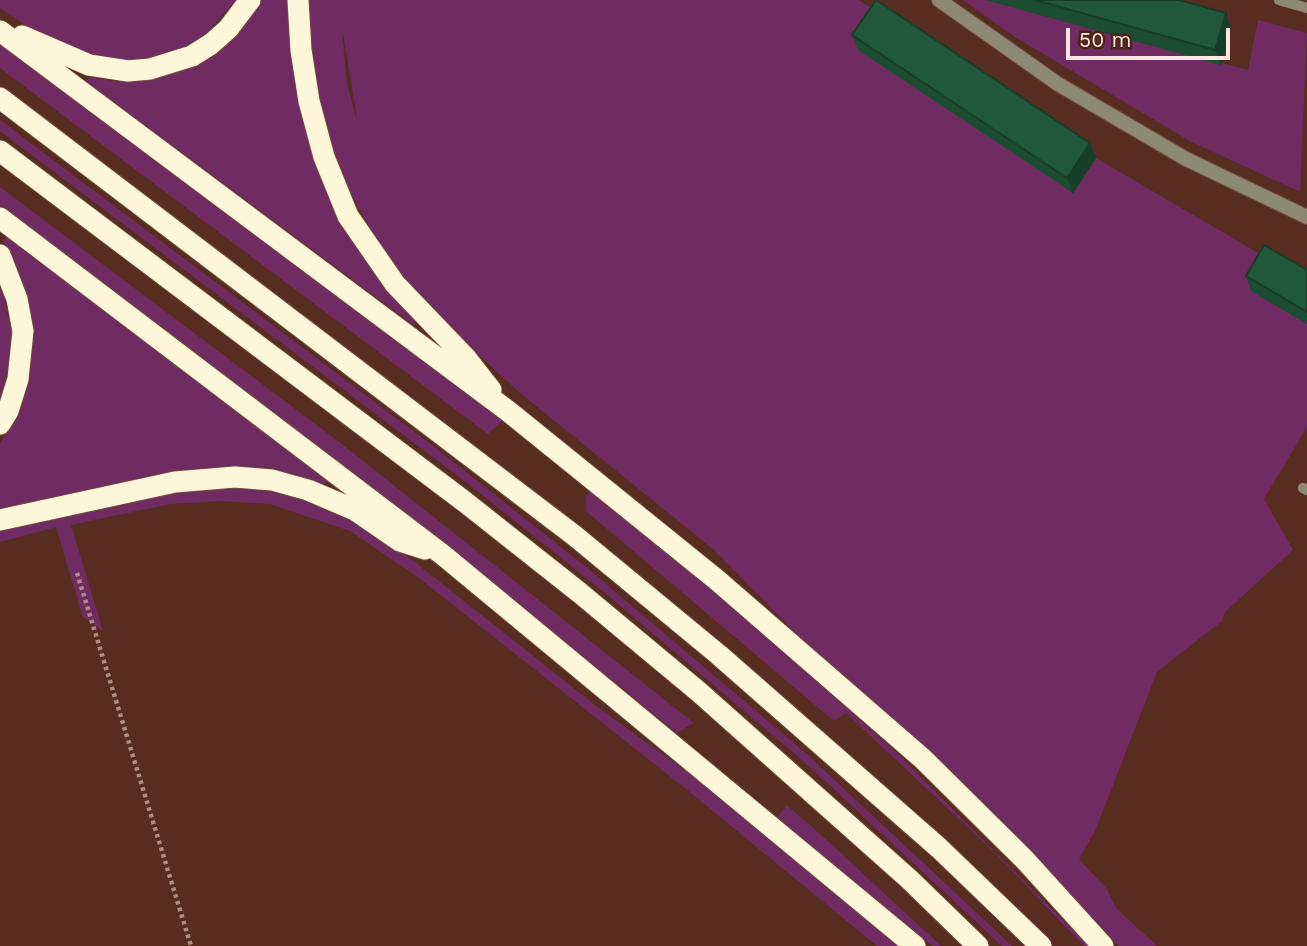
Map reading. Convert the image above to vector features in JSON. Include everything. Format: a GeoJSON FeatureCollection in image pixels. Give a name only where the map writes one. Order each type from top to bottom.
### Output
{"type":"FeatureCollection","features":[{"type":"Feature","properties":{"kind":"highway"},"geometry":{"type":"LineString","coordinates":[[0,22],[30,40],[89,65],[128,71],[150,69],[181,61],[211,44],[228,29],[250,0]]}},
{"type":"Feature","properties":{"kind":"highway"},"geometry":{"type":"LineString","coordinates":[[298,0],[301,50],[309,101],[324,157],[348,216],[395,284],[466,358],[508,411]]}},
{"type":"Feature","properties":{"kind":"highway"},"geometry":{"type":"LineString","coordinates":[[0,31],[508,411],[718,580],[923,759],[1025,860],[1103,946]]}},
{"type":"Feature","properties":{"kind":"highway"},"geometry":{"type":"LineString","coordinates":[[0,98],[484,464],[585,544],[719,655],[928,838],[1041,946]]}},
{"type":"Feature","properties":{"kind":"highway"},"geometry":{"type":"LineString","coordinates":[[0,151],[466,502],[580,593],[709,701],[909,879],[978,946]]}},
{"type":"Feature","properties":{"kind":"highway"},"geometry":{"type":"LineString","coordinates":[[0,218],[443,555],[915,946]]}},
{"type":"Feature","properties":{"kind":"highway"},"geometry":{"type":"LineString","coordinates":[[0,255],[18,299],[23,331],[18,379],[8,411],[0,424]]}},
{"type":"Feature","properties":{"kind":"highway"},"geometry":{"type":"LineString","coordinates":[[0,520],[176,482],[235,477],[272,480],[308,490],[355,510],[400,541],[443,555]]}},
{"type":"Feature","properties":{"kind":"street"},"geometry":{"type":"LineString","coordinates":[[939,0],[1058,84],[1186,159],[1307,217]]}},
{"type":"Feature","properties":{"kind":"lane"},"geometry":{"type":"LineString","coordinates":[[1279,0],[1307,8]]}},
{"type":"Feature","properties":{"kind":"path"},"geometry":{"type":"LineString","coordinates":[[77,573],[191,946]]}},
{"type":"Feature","properties":{"kind":"shaded area"},"geometry":{"type":"Polygon","coordinates":[[[0,0],[236,0],[205,35],[185,46],[147,60],[124,62],[105,61],[36,32],[0,8],[0,0]]]}},
{"type":"Feature","properties":{"kind":"shaded area"},"geometry":{"type":"Polygon","coordinates":[[[259,0],[288,0],[295,86],[313,156],[336,211],[356,247],[416,320],[415,326],[86,81],[89,77],[114,81],[146,80],[197,64],[259,0]]]}},
{"type":"Feature","properties":{"kind":"shaded area"},"geometry":{"type":"Polygon","coordinates":[[[308,0],[859,0],[881,15],[1072,193],[1096,158],[1270,260],[1252,291],[1307,324],[1307,427],[1264,499],[1293,550],[1225,612],[1222,621],[1157,672],[1095,831],[1079,859],[1107,889],[1116,908],[1157,946],[1119,946],[963,785],[799,636],[713,549],[520,393],[428,308],[385,257],[337,167],[324,128],[310,57],[308,0]],[[343,33],[347,83],[358,125],[343,33]]]}},
{"type":"Feature","properties":{"kind":"shaded area"},"geometry":{"type":"Polygon","coordinates":[[[963,0],[986,0],[1248,70],[1258,20],[1307,33],[1300,192],[1190,141],[1015,37],[963,0]]]}},
{"type":"Feature","properties":{"kind":"shaded area"},"geometry":{"type":"Polygon","coordinates":[[[0,41],[503,420],[488,434],[0,68],[0,41]]]}},
{"type":"Feature","properties":{"kind":"shaded area"},"geometry":{"type":"Polygon","coordinates":[[[0,120],[436,448],[586,567],[808,755],[1012,946],[1002,946],[809,766],[604,592],[471,486],[0,131],[0,120]]]}},
{"type":"Feature","properties":{"kind":"shaded area"},"geometry":{"type":"Polygon","coordinates":[[[0,187],[334,438],[694,723],[677,733],[422,526],[0,207],[0,187]]]}},
{"type":"Feature","properties":{"kind":"shaded area"},"geometry":{"type":"Polygon","coordinates":[[[6,237],[328,480],[325,484],[255,467],[209,467],[158,474],[0,509],[0,444],[15,417],[29,371],[29,305],[18,269],[3,241],[6,237]]]}},
{"type":"Feature","properties":{"kind":"shaded area"},"geometry":{"type":"Polygon","coordinates":[[[0,278],[12,335],[11,357],[0,403],[0,278]]]}},
{"type":"Feature","properties":{"kind":"shaded area"},"geometry":{"type":"Polygon","coordinates":[[[239,486],[273,490],[323,504],[382,536],[600,709],[693,776],[901,946],[877,946],[686,789],[419,578],[350,531],[270,504],[220,501],[170,504],[71,525],[103,631],[83,617],[56,527],[0,542],[0,529],[177,491],[239,486]]]}},
{"type":"Feature","properties":{"kind":"shaded area"},"geometry":{"type":"Polygon","coordinates":[[[592,490],[741,614],[898,754],[1089,946],[1084,946],[993,851],[846,713],[834,721],[586,511],[586,496],[592,490]]]}},
{"type":"Feature","properties":{"kind":"shaded area"},"geometry":{"type":"Polygon","coordinates":[[[787,805],[941,946],[933,946],[901,922],[776,819],[787,805]]]}},
{"type":"Feature","properties":{"kind":"building"},"geometry":{"type":"Polygon","coordinates":[[[876,0],[1090,143],[1067,178],[852,35],[876,0]]]}},
{"type":"Feature","properties":{"kind":"building"},"geometry":{"type":"Polygon","coordinates":[[[1035,0],[1179,0],[1226,13],[1215,50],[1035,0]]]}},
{"type":"Feature","properties":{"kind":"building"},"geometry":{"type":"Polygon","coordinates":[[[1264,245],[1307,270],[1307,312],[1246,276],[1264,245]]]}}]}
